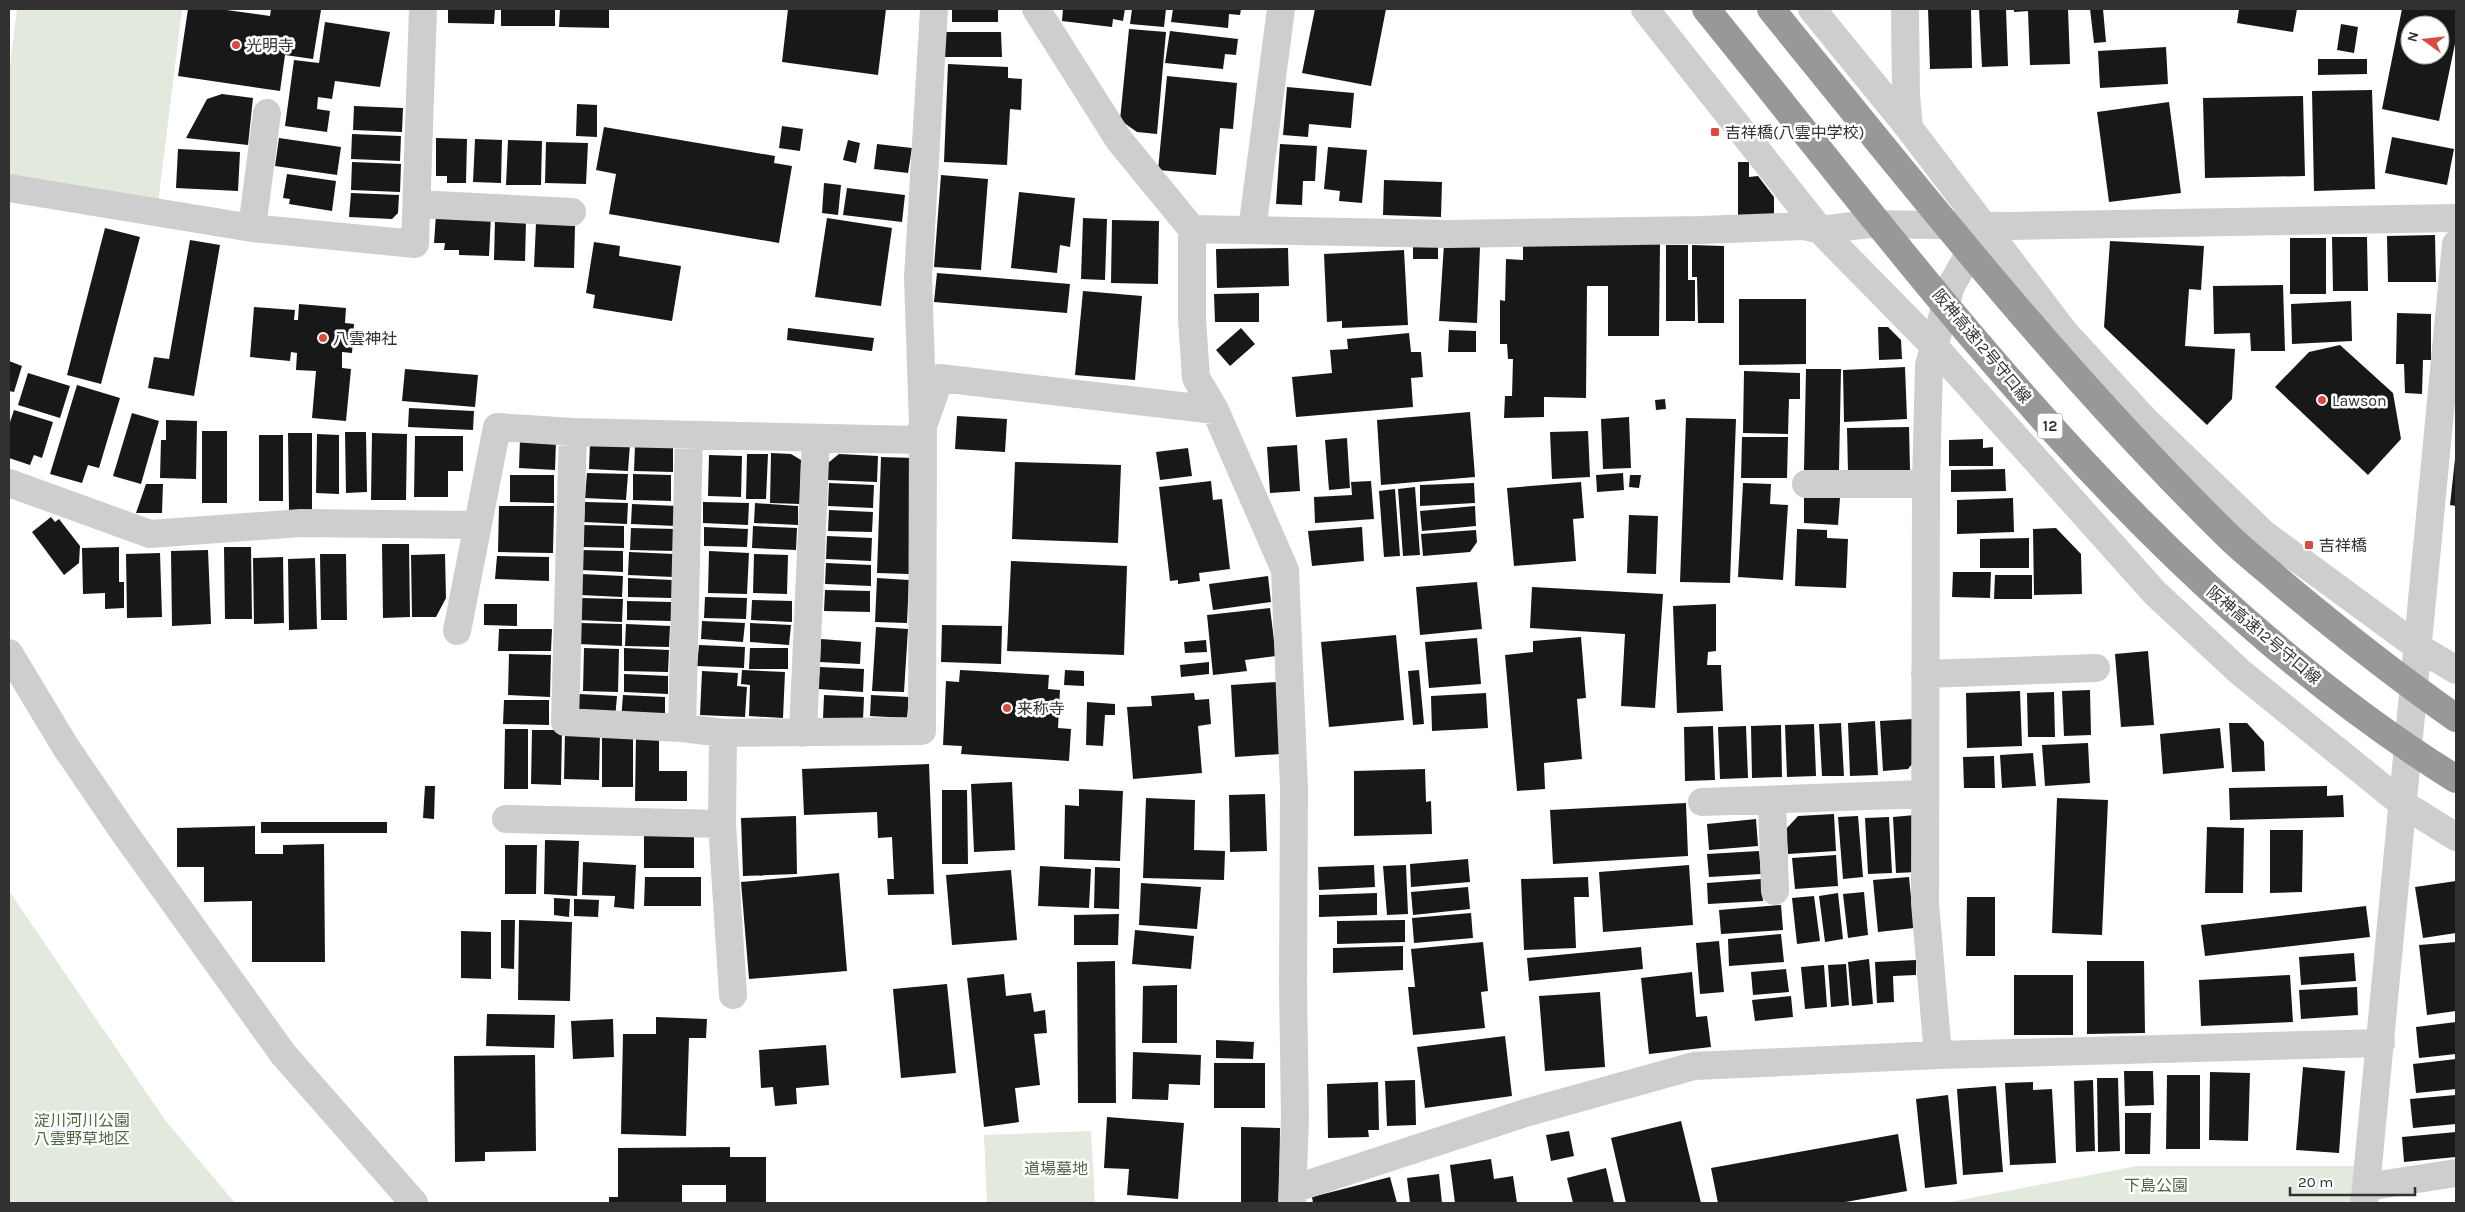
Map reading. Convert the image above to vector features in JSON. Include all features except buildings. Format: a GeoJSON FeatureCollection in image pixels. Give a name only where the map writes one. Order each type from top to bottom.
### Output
{"type":"FeatureCollection","features":[{"type":"Feature","properties":{"kind":"highway","name":"阪神高速12号守口線"},"geometry":{"type":"LineString","coordinates":[[1706,9],[1966,328],[2076,455],[2193,575],[2257,630],[2378,726],[2456,780]]}},
{"type":"Feature","properties":{"kind":"highway"},"geometry":{"type":"LineString","coordinates":[[1771,9],[1982,266],[2115,420],[2228,536],[2333,627],[2456,718]]}},
{"type":"Feature","properties":{"kind":"street"},"geometry":{"type":"LineString","coordinates":[[9,188],[252,228],[415,244],[423,9]]}},
{"type":"Feature","properties":{"kind":"street"},"geometry":{"type":"LineString","coordinates":[[574,432],[565,722],[682,728],[723,733],[922,731],[923,425],[918,278],[934,9]]}},
{"type":"Feature","properties":{"kind":"street"},"geometry":{"type":"LineString","coordinates":[[1036,9],[1119,140],[1192,229],[1192,318],[1196,378],[1215,410],[1286,570],[1294,788],[1293,984],[1295,1117],[1292,1196],[1525,1113],[1694,1066],[1938,1055],[2381,1043]]}},
{"type":"Feature","properties":{"kind":"street"},"geometry":{"type":"LineString","coordinates":[[1252,230],[1281,9]]}},
{"type":"Feature","properties":{"kind":"street"},"geometry":{"type":"LineString","coordinates":[[1645,9],[1820,230],[1933,345],[2155,593],[2240,672],[2403,804],[2456,837]]}},
{"type":"Feature","properties":{"kind":"street"},"geometry":{"type":"LineString","coordinates":[[1812,9],[1910,128],[2065,333],[2158,432],[2264,534],[2418,646],[2456,670]]}},
{"type":"Feature","properties":{"kind":"street"},"geometry":{"type":"LineString","coordinates":[[1905,9],[1906,95],[1910,128]]}},
{"type":"Feature","properties":{"kind":"street"},"geometry":{"type":"LineString","coordinates":[[252,228],[267,113]]}},
{"type":"Feature","properties":{"kind":"street"},"geometry":{"type":"LineString","coordinates":[[417,204],[572,212]]}},
{"type":"Feature","properties":{"kind":"street"},"geometry":{"type":"LineString","coordinates":[[1192,229],[1448,234],[1701,230],[1804,226],[1820,230],[1869,224],[1985,226],[2456,218]]}},
{"type":"Feature","properties":{"kind":"street"},"geometry":{"type":"LineString","coordinates":[[1938,1055],[1925,903],[1926,484],[1929,364],[1950,286],[1985,226]]}},
{"type":"Feature","properties":{"kind":"street"},"geometry":{"type":"LineString","coordinates":[[2456,244],[2452,332],[2418,646],[2365,1195],[2456,1173]]}},
{"type":"Feature","properties":{"kind":"street"},"geometry":{"type":"LineString","coordinates":[[457,631],[497,427],[574,432],[918,440],[940,378],[1215,410]]}},
{"type":"Feature","properties":{"kind":"street"},"geometry":{"type":"LineString","coordinates":[[682,728],[689,435]]}},
{"type":"Feature","properties":{"kind":"street"},"geometry":{"type":"LineString","coordinates":[[803,733],[816,438]]}},
{"type":"Feature","properties":{"kind":"street"},"geometry":{"type":"LineString","coordinates":[[9,483],[150,534],[301,523],[477,525]]}},
{"type":"Feature","properties":{"kind":"street"},"geometry":{"type":"LineString","coordinates":[[1806,484],[1926,484]]}},
{"type":"Feature","properties":{"kind":"street"},"geometry":{"type":"LineString","coordinates":[[9,653],[65,746],[123,831],[283,1054],[414,1203]]}},
{"type":"Feature","properties":{"kind":"street"},"geometry":{"type":"LineString","coordinates":[[1926,674],[2096,668]]}},
{"type":"Feature","properties":{"kind":"street"},"geometry":{"type":"LineString","coordinates":[[723,733],[722,824],[733,995]]}},
{"type":"Feature","properties":{"kind":"street"},"geometry":{"type":"LineString","coordinates":[[1702,802],[1925,794]]}},
{"type":"Feature","properties":{"kind":"street"},"geometry":{"type":"LineString","coordinates":[[1772,800],[1775,891]]}},
{"type":"Feature","properties":{"kind":"street"},"geometry":{"type":"LineString","coordinates":[[506,818],[722,824]]}},
{"type":"Feature","properties":{"kind":"green space"},"geometry":{"type":"Polygon","coordinates":[[[17,9],[182,9],[158,203],[9,177],[9,72],[17,9]]]}},
{"type":"Feature","properties":{"kind":"green space","name":"淀川河川公園 八雲野草地区"},"geometry":{"type":"Polygon","coordinates":[[[9,891],[165,1120],[235,1203],[9,1203],[9,891]]]}},
{"type":"Feature","properties":{"kind":"green space","name":"道場墓地"},"geometry":{"type":"Polygon","coordinates":[[[1091,1131],[1095,1203],[987,1203],[984,1135],[1091,1131]]]}},
{"type":"Feature","properties":{"kind":"green space","name":"下島公園"},"geometry":{"type":"Polygon","coordinates":[[[2137,1166],[2367,1166],[2364,1203],[1945,1203],[2137,1166]]]}},
{"type":"Feature","properties":{"kind":"place","name":"光明寺"},"geometry":{"type":"Point","coordinates":[236,45]}},
{"type":"Feature","properties":{"kind":"place","name":"吉祥橋(八雲中学校)"},"geometry":{"type":"Point","coordinates":[1715,132]}},
{"type":"Feature","properties":{"kind":"place","name":"八雲神社"},"geometry":{"type":"Point","coordinates":[323,338]}},
{"type":"Feature","properties":{"kind":"place","name":"Lawson"},"geometry":{"type":"Point","coordinates":[2322,400]}},
{"type":"Feature","properties":{"kind":"place","name":"吉祥橋"},"geometry":{"type":"Point","coordinates":[2309,545]}},
{"type":"Feature","properties":{"kind":"place","name":"来称寺"},"geometry":{"type":"Point","coordinates":[1007,708]}}]}
